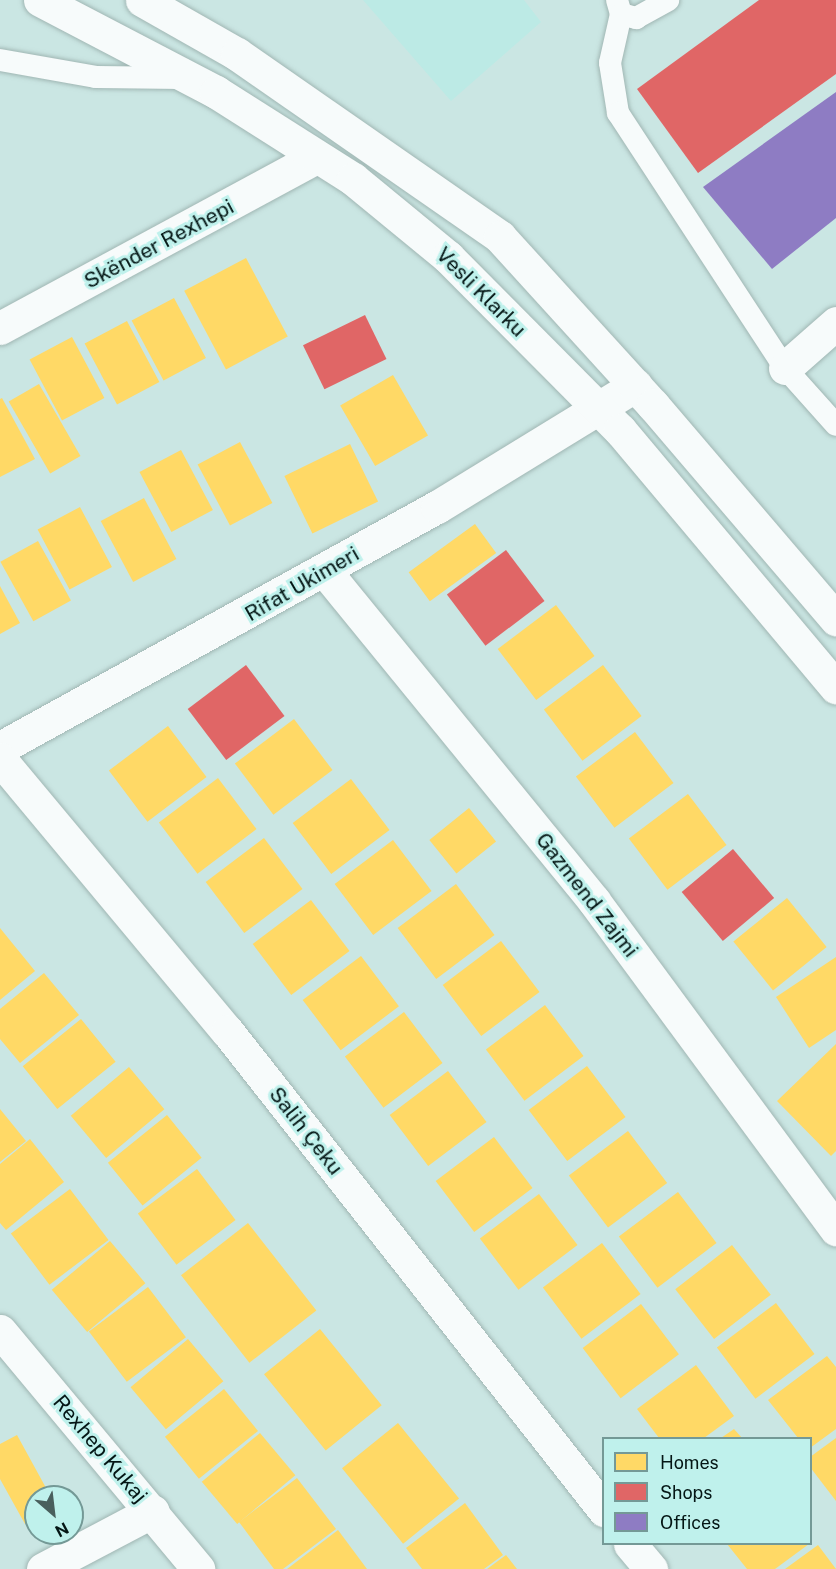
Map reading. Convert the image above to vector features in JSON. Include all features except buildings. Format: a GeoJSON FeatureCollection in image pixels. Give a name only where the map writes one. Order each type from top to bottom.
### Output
{"type":"FeatureCollection","features":[{"type":"Feature","properties":{"kind":"street","name":"Vesli Klarku"},"geometry":{"type":"LineString","coordinates":[[40,0],[187,78],[353,180],[448,257],[599,411],[836,687]]}},
{"type":"Feature","properties":{"kind":"street"},"geometry":{"type":"LineString","coordinates":[[142,0],[237,54],[500,237],[636,386],[836,620]]}},
{"type":"Feature","properties":{"kind":"street","name":"Skënder Rexhepi"},"geometry":{"type":"LineString","coordinates":[[0,328],[316,157]]}},
{"type":"Feature","properties":{"kind":"street"},"geometry":{"type":"LineString","coordinates":[[785,368],[836,323]]}},
{"type":"Feature","properties":{"kind":"street","name":"Rifat Ukimeri"},"geometry":{"type":"LineString","coordinates":[[0,748],[325,571],[599,411],[636,386]]}},
{"type":"Feature","properties":{"kind":"street","name":"Gazmend Zajmi"},"geometry":{"type":"LineString","coordinates":[[325,571],[594,901],[836,1229]]}},
{"type":"Feature","properties":{"kind":"street","name":"Salih Çeku"},"geometry":{"type":"LineString","coordinates":[[0,759],[227,1030],[602,1509]]}},
{"type":"Feature","properties":{"kind":"street","name":"Rexhep Kukaj"},"geometry":{"type":"LineString","coordinates":[[0,1331],[153,1511],[198,1569]]}},
{"type":"Feature","properties":{"kind":"street"},"geometry":{"type":"LineString","coordinates":[[43,1569],[153,1511]]}},
{"type":"Feature","properties":{"kind":"street"},"geometry":{"type":"LineString","coordinates":[[631,1545],[651,1569]]}},
{"type":"Feature","properties":{"kind":"lane"},"geometry":{"type":"LineString","coordinates":[[668,0],[636,18],[619,7],[610,63],[618,113],[785,368],[836,425]]}},
{"type":"Feature","properties":{"kind":"lane"},"geometry":{"type":"LineString","coordinates":[[0,60],[96,76],[187,78]]}},
{"type":"Feature","properties":{"kind":"shaded area"},"geometry":{"type":"Polygon","coordinates":[[[363,0],[524,0],[541,22],[451,101],[363,0]]]}}]}
